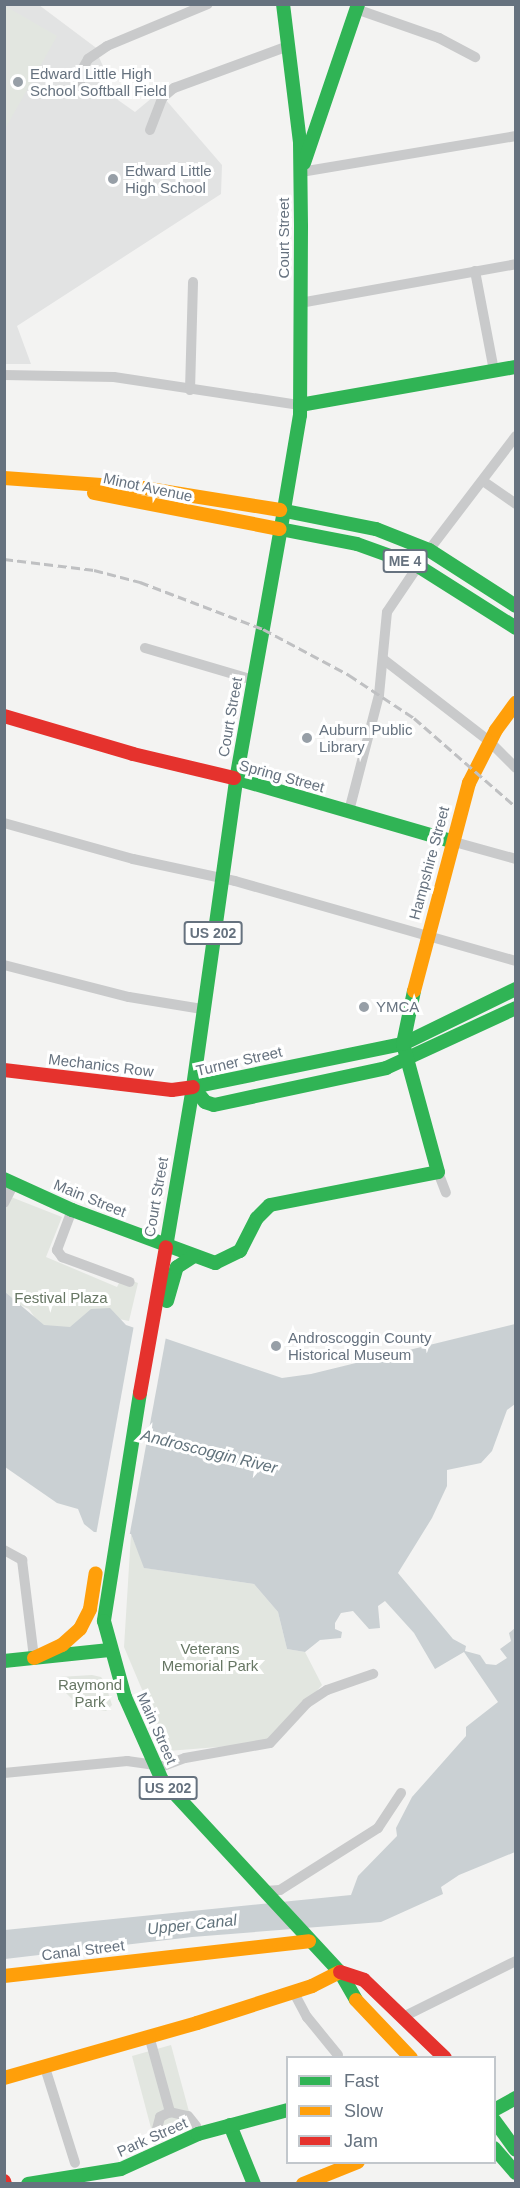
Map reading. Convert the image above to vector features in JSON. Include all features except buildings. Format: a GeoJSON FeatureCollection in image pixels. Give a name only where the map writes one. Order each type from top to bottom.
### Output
{"type":"FeatureCollection","features":[{"type":"Feature","properties":{"kind":"main road","name":"Court Street"},"geometry":{"type":"LineString","coordinates":[[133,1431],[145,1360],[159,1313],[163,1247],[193,1087],[202,1009],[236,780],[280,528],[293,472],[300,405],[301,172],[283,4]]}},
{"type":"Feature","properties":{"kind":"main road"},"geometry":{"type":"LineString","coordinates":[[301,172],[357,7]]}},
{"type":"Feature","properties":{"kind":"main road"},"geometry":{"type":"LineString","coordinates":[[296,112],[322,107]]}},
{"type":"Feature","properties":{"kind":"main road"},"geometry":{"type":"LineString","coordinates":[[300,405],[516,367]]}},
{"type":"Feature","properties":{"kind":"main road"},"geometry":{"type":"LineString","coordinates":[[4,478],[75,486]]}},
{"type":"Feature","properties":{"kind":"main road","name":"Minot Avenue"},"geometry":{"type":"LineString","coordinates":[[75,486],[143,488],[284,510]]}},
{"type":"Feature","properties":{"kind":"main road","name":"Minot Avenue"},"geometry":{"type":"LineString","coordinates":[[75,486],[100,496],[280,528]]}},
{"type":"Feature","properties":{"kind":"main road","name":"ME 4"},"geometry":{"type":"LineString","coordinates":[[284,510],[376,529],[429,550],[516,606]]}},
{"type":"Feature","properties":{"kind":"main road","name":"ME 4"},"geometry":{"type":"LineString","coordinates":[[280,528],[357,544],[418,566],[516,628]]}},
{"type":"Feature","properties":{"kind":"main road","name":"Hampshire Street"},"geometry":{"type":"LineString","coordinates":[[403,1044],[426,937],[469,783],[489,741],[516,702]]}},
{"type":"Feature","properties":{"kind":"main road","name":"Spring Street"},"geometry":{"type":"LineString","coordinates":[[4,716],[451,841]]}},
{"type":"Feature","properties":{"kind":"main road","name":"Turner Street"},"geometry":{"type":"LineString","coordinates":[[214,1105],[205,1102],[193,1087],[403,1044],[516,989]]}},
{"type":"Feature","properties":{"kind":"main road"},"geometry":{"type":"LineString","coordinates":[[182,1147],[214,1105],[386,1068],[516,1008]]}},
{"type":"Feature","properties":{"kind":"main road"},"geometry":{"type":"LineString","coordinates":[[163,1247],[215,1263],[224,1261],[240,1251],[257,1218],[270,1205],[438,1172],[409,1059],[403,1044]]}},
{"type":"Feature","properties":{"kind":"main road","name":"Mechanics Row"},"geometry":{"type":"LineString","coordinates":[[4,1070],[172,1090],[193,1087]]}},
{"type":"Feature","properties":{"kind":"main road","name":"Main Street"},"geometry":{"type":"LineString","coordinates":[[9,1181],[72,1210],[163,1247]]}},
{"type":"Feature","properties":{"kind":"main road"},"geometry":{"type":"LineString","coordinates":[[163,1247],[182,1244],[224,1261]]}},
{"type":"Feature","properties":{"kind":"main road"},"geometry":{"type":"LineString","coordinates":[[159,1313],[177,1267],[194,1256]]}},
{"type":"Feature","properties":{"kind":"main road","name":"Main Street"},"geometry":{"type":"LineString","coordinates":[[133,1431],[119,1516],[105,1562],[104,1621],[109,1650],[152,1763],[173,1794],[340,1972],[350,1993],[409,2056]]}},
{"type":"Feature","properties":{"kind":"main road"},"geometry":{"type":"LineString","coordinates":[[34,1658],[62,1645],[80,1629],[90,1609],[105,1562]]}},
{"type":"Feature","properties":{"kind":"main road"},"geometry":{"type":"LineString","coordinates":[[4,1661],[109,1650]]}},
{"type":"Feature","properties":{"kind":"main road","name":"Canal Street"},"geometry":{"type":"LineString","coordinates":[[4,1976],[304,1936]]}},
{"type":"Feature","properties":{"kind":"main road"},"geometry":{"type":"LineString","coordinates":[[4,2078],[292,1991],[340,1972]]}},
{"type":"Feature","properties":{"kind":"main road","name":"Main Street"},"geometry":{"type":"LineString","coordinates":[[340,1972],[364,1980],[405,2016],[443,2056]]}},
{"type":"Feature","properties":{"kind":"main road"},"geometry":{"type":"LineString","coordinates":[[496,2109],[516,2098]]}},
{"type":"Feature","properties":{"kind":"main road","name":"Park Street"},"geometry":{"type":"LineString","coordinates":[[28,2184],[124,2168],[194,2136],[286,2111]]}},
{"type":"Feature","properties":{"kind":"main road"},"geometry":{"type":"LineString","coordinates":[[496,2121],[516,2150]]}},
{"type":"Feature","properties":{"kind":"main road"},"geometry":{"type":"LineString","coordinates":[[230,2125],[254,2184]]}},
{"type":"Feature","properties":{"kind":"main road"},"geometry":{"type":"LineString","coordinates":[[496,2149],[516,2173]]}},
{"type":"Feature","properties":{"kind":"main road"},"geometry":{"type":"LineString","coordinates":[[303,2184],[355,2164]]}},
{"type":"Feature","properties":{"kind":"street"},"geometry":{"type":"LineString","coordinates":[[80,86],[80,73],[88,59],[107,46],[208,4]]}},
{"type":"Feature","properties":{"kind":"street"},"geometry":{"type":"LineString","coordinates":[[357,7],[439,38],[475,57]]}},
{"type":"Feature","properties":{"kind":"street"},"geometry":{"type":"LineString","coordinates":[[150,130],[162,98],[174,88],[288,46]]}},
{"type":"Feature","properties":{"kind":"street"},"geometry":{"type":"LineString","coordinates":[[301,172],[516,136]]}},
{"type":"Feature","properties":{"kind":"street"},"geometry":{"type":"LineString","coordinates":[[300,303],[516,264]]}},
{"type":"Feature","properties":{"kind":"street"},"geometry":{"type":"LineString","coordinates":[[475,271],[494,371]]}},
{"type":"Feature","properties":{"kind":"street"},"geometry":{"type":"LineString","coordinates":[[190,390],[193,282]]}},
{"type":"Feature","properties":{"kind":"street"},"geometry":{"type":"LineString","coordinates":[[4,375],[91,375],[300,405]]}},
{"type":"Feature","properties":{"kind":"street"},"geometry":{"type":"LineString","coordinates":[[429,550],[516,436]]}},
{"type":"Feature","properties":{"kind":"street"},"geometry":{"type":"LineString","coordinates":[[483,481],[516,504]]}},
{"type":"Feature","properties":{"kind":"street"},"geometry":{"type":"LineString","coordinates":[[349,811],[379,694],[387,612],[418,566]]}},
{"type":"Feature","properties":{"kind":"street"},"geometry":{"type":"LineString","coordinates":[[145,648],[254,680]]}},
{"type":"Feature","properties":{"kind":"street"},"geometry":{"type":"LineString","coordinates":[[383,659],[489,741],[516,768]]}},
{"type":"Feature","properties":{"kind":"street"},"geometry":{"type":"LineString","coordinates":[[4,823],[222,879],[516,961]]}},
{"type":"Feature","properties":{"kind":"street","name":"Spring Street"},"geometry":{"type":"LineString","coordinates":[[451,841],[516,859]]}},
{"type":"Feature","properties":{"kind":"street"},"geometry":{"type":"LineString","coordinates":[[4,965],[129,998],[202,1009]]}},
{"type":"Feature","properties":{"kind":"street"},"geometry":{"type":"LineString","coordinates":[[438,1172],[446,1193]]}},
{"type":"Feature","properties":{"kind":"street"},"geometry":{"type":"LineString","coordinates":[[4,1203],[9,1181]]}},
{"type":"Feature","properties":{"kind":"street"},"geometry":{"type":"LineString","coordinates":[[72,1210],[57,1250],[62,1257],[130,1282]]}},
{"type":"Feature","properties":{"kind":"street"},"geometry":{"type":"LineString","coordinates":[[4,1550],[22,1560],[34,1658]]}},
{"type":"Feature","properties":{"kind":"street"},"geometry":{"type":"LineString","coordinates":[[4,1773],[114,1762],[152,1763],[163,1766],[185,1758],[270,1743],[307,1703],[327,1690],[373,1674]]}},
{"type":"Feature","properties":{"kind":"street"},"geometry":{"type":"LineString","coordinates":[[267,1895],[280,1890],[378,1828],[401,1793]]}},
{"type":"Feature","properties":{"kind":"street"},"geometry":{"type":"LineString","coordinates":[[405,2016],[516,1961]]}},
{"type":"Feature","properties":{"kind":"street"},"geometry":{"type":"LineString","coordinates":[[292,1991],[307,2017],[338,2055]]}},
{"type":"Feature","properties":{"kind":"street"},"geometry":{"type":"LineString","coordinates":[[151,2043],[170,2112]]}},
{"type":"Feature","properties":{"kind":"street"},"geometry":{"type":"LineString","coordinates":[[47,2074],[75,2163]]}},
{"type":"Feature","properties":{"kind":"street"},"geometry":{"type":"LineString","coordinates":[[154,2140],[160,2117],[170,2112],[188,2116],[196,2127]]}},
{"type":"Feature","properties":{"kind":"shaded area","name":"Edward Little High School"},"geometry":{"type":"Polygon","coordinates":[[[5,5],[39,5],[103,53],[98,55],[118,100],[135,112],[159,92],[222,165],[221,194],[17,326],[31,364],[5,364],[5,5]]]}},
{"type":"Feature","properties":{"kind":"green space","name":"Edward Little High School Softball Field"},"geometry":{"type":"Polygon","coordinates":[[[5,6],[57,36],[5,129],[5,6]]]}},
{"type":"Feature","properties":{"kind":"green space","name":"Festival Plaza"},"geometry":{"type":"Polygon","coordinates":[[[11,1197],[62,1217],[46,1257],[117,1287],[122,1277],[138,1283],[129,1321],[114,1318],[59,1337],[37,1321],[29,1309],[4,1298],[4,1213],[11,1197]]]}},
{"type":"Feature","properties":{"kind":"green space","name":"Veterans Memorial Park"},"geometry":{"type":"Polygon","coordinates":[[[131,1534],[145,1568],[254,1584],[278,1612],[287,1649],[305,1652],[322,1685],[270,1743],[168,1751],[124,1647],[131,1534]]]}},
{"type":"Feature","properties":{"kind":"green space","name":"Raymond Park"},"geometry":{"type":"Polygon","coordinates":[[[92,1675],[101,1677],[105,1683],[112,1705],[106,1711],[79,1706],[61,1688],[59,1677],[92,1675]]]}},
{"type":"Feature","properties":{"kind":"green space"},"geometry":{"type":"Polygon","coordinates":[[[171,2045],[191,2119],[151,2128],[132,2056],[171,2045]]]}},
{"type":"Feature","properties":{"kind":"water"},"geometry":{"type":"Polygon","coordinates":[[[5,1292],[44,1325],[70,1327],[91,1309],[110,1308],[126,1325],[282,1378],[311,1374],[515,1324],[515,1404],[507,1410],[492,1451],[481,1463],[447,1470],[447,1486],[432,1518],[398,1573],[453,1639],[466,1646],[465,1651],[480,1655],[486,1664],[496,1665],[507,1658],[500,1649],[511,1641],[509,1633],[515,1628],[515,1852],[459,1875],[441,1887],[443,1894],[381,1922],[192,1937],[5,1959],[5,1930],[351,1895],[358,1876],[397,1836],[396,1828],[412,1797],[466,1736],[466,1727],[498,1702],[464,1652],[435,1669],[414,1633],[385,1601],[378,1606],[380,1628],[369,1629],[353,1611],[341,1613],[335,1623],[335,1629],[342,1632],[341,1638],[320,1640],[305,1652],[287,1649],[278,1612],[254,1584],[144,1568],[131,1534],[94,1532],[84,1524],[78,1509],[57,1503],[5,1467],[5,1292]]]}},
{"type":"Feature","properties":{"kind":"pier"},"geometry":{"type":"Polygon","coordinates":[[[134,1325],[166,1337],[129,1538],[96,1535],[134,1325]]]}},
{"type":"Feature","properties":{"kind":"railway"},"geometry":{"type":"LineString","coordinates":[[4,559],[94,570],[140,582],[263,629],[349,675],[414,718],[516,807]]}},
{"type":"Feature","properties":{"kind":"traffic: fast"},"geometry":{"type":"LineString","coordinates":[[283,4],[300,143],[301,227],[300,415],[284,510]]}},
{"type":"Feature","properties":{"kind":"traffic: fast"},"geometry":{"type":"LineString","coordinates":[[304,163],[358,4]]}},
{"type":"Feature","properties":{"kind":"traffic: fast"},"geometry":{"type":"LineString","coordinates":[[300,405],[516,367]]}},
{"type":"Feature","properties":{"kind":"traffic: fast"},"geometry":{"type":"LineString","coordinates":[[280,510],[376,529],[429,550],[516,606]]}},
{"type":"Feature","properties":{"kind":"traffic: fast"},"geometry":{"type":"LineString","coordinates":[[166,1247],[193,1087],[236,780],[284,510]]}},
{"type":"Feature","properties":{"kind":"traffic: fast"},"geometry":{"type":"LineString","coordinates":[[280,529],[357,544],[418,566],[516,628]]}},
{"type":"Feature","properties":{"kind":"traffic: fast"},"geometry":{"type":"LineString","coordinates":[[234,778],[451,841]]}},
{"type":"Feature","properties":{"kind":"traffic: fast"},"geometry":{"type":"LineString","coordinates":[[193,1087],[403,1044],[516,989]]}},
{"type":"Feature","properties":{"kind":"traffic: fast"},"geometry":{"type":"LineString","coordinates":[[4,1179],[72,1210],[215,1263],[240,1251],[257,1218],[270,1205],[438,1172],[403,1044],[414,991]]}},
{"type":"Feature","properties":{"kind":"traffic: fast"},"geometry":{"type":"LineString","coordinates":[[193,1087],[205,1102],[214,1105],[386,1068],[516,1008]]}},
{"type":"Feature","properties":{"kind":"traffic: fast"},"geometry":{"type":"LineString","coordinates":[[167,1301],[177,1267],[194,1256]]}},
{"type":"Feature","properties":{"kind":"traffic: fast"},"geometry":{"type":"LineString","coordinates":[[140,1393],[104,1621],[125,1697],[162,1780],[340,1972],[356,2000]]}},
{"type":"Feature","properties":{"kind":"traffic: fast"},"geometry":{"type":"LineString","coordinates":[[4,1661],[109,1650]]}},
{"type":"Feature","properties":{"kind":"traffic: fast"},"geometry":{"type":"LineString","coordinates":[[496,2109],[516,2098]]}},
{"type":"Feature","properties":{"kind":"traffic: fast"},"geometry":{"type":"LineString","coordinates":[[28,2184],[121,2169],[198,2134],[286,2111]]}},
{"type":"Feature","properties":{"kind":"traffic: fast"},"geometry":{"type":"LineString","coordinates":[[496,2123],[516,2150]]}},
{"type":"Feature","properties":{"kind":"traffic: fast"},"geometry":{"type":"LineString","coordinates":[[230,2125],[254,2184]]}},
{"type":"Feature","properties":{"kind":"traffic: fast"},"geometry":{"type":"LineString","coordinates":[[496,2150],[516,2173]]}},
{"type":"Feature","properties":{"kind":"traffic: slow"},"geometry":{"type":"LineString","coordinates":[[4,478],[143,488],[280,510]]}},
{"type":"Feature","properties":{"kind":"traffic: slow"},"geometry":{"type":"LineString","coordinates":[[94,493],[280,529]]}},
{"type":"Feature","properties":{"kind":"traffic: slow"},"geometry":{"type":"LineString","coordinates":[[414,991],[469,783],[496,730],[516,702]]}},
{"type":"Feature","properties":{"kind":"traffic: slow"},"geometry":{"type":"LineString","coordinates":[[34,1658],[62,1645],[80,1629],[90,1609],[96,1573]]}},
{"type":"Feature","properties":{"kind":"traffic: slow"},"geometry":{"type":"LineString","coordinates":[[4,1976],[309,1941]]}},
{"type":"Feature","properties":{"kind":"traffic: slow"},"geometry":{"type":"LineString","coordinates":[[4,2078],[197,2023],[312,1986],[340,1972]]}},
{"type":"Feature","properties":{"kind":"traffic: slow"},"geometry":{"type":"LineString","coordinates":[[356,2000],[409,2056]]}},
{"type":"Feature","properties":{"kind":"traffic: slow"},"geometry":{"type":"LineString","coordinates":[[303,2184],[353,2164]]}},
{"type":"Feature","properties":{"kind":"traffic: jam"},"geometry":{"type":"LineString","coordinates":[[4,716],[133,754],[234,778]]}},
{"type":"Feature","properties":{"kind":"traffic: jam"},"geometry":{"type":"LineString","coordinates":[[4,1070],[172,1090],[193,1087]]}},
{"type":"Feature","properties":{"kind":"traffic: jam"},"geometry":{"type":"LineString","coordinates":[[140,1393],[166,1247]]}},
{"type":"Feature","properties":{"kind":"traffic: jam"},"geometry":{"type":"LineString","coordinates":[[340,1972],[364,1980],[443,2056]]}},
{"type":"Feature","properties":{"kind":"place","name":"Edward Little High School Softball Field"},"geometry":{"type":"Point","coordinates":[18,82]}},
{"type":"Feature","properties":{"kind":"place","name":"Edward Little High School"},"geometry":{"type":"Point","coordinates":[113,179]}},
{"type":"Feature","properties":{"kind":"place","name":"Auburn Public Library"},"geometry":{"type":"Point","coordinates":[307,738]}},
{"type":"Feature","properties":{"kind":"place","name":"YMCA"},"geometry":{"type":"Point","coordinates":[364,1007]}},
{"type":"Feature","properties":{"kind":"place","name":"Androscoggin County Historical Museum"},"geometry":{"type":"Point","coordinates":[276,1346]}},
{"type":"Feature","properties":{"kind":"water label","name":"Androscoggin River"},"geometry":{"type":"Point","coordinates":[209,1452]}},
{"type":"Feature","properties":{"kind":"water label","name":"Upper Canal"},"geometry":{"type":"Point","coordinates":[192,1925]}}]}
